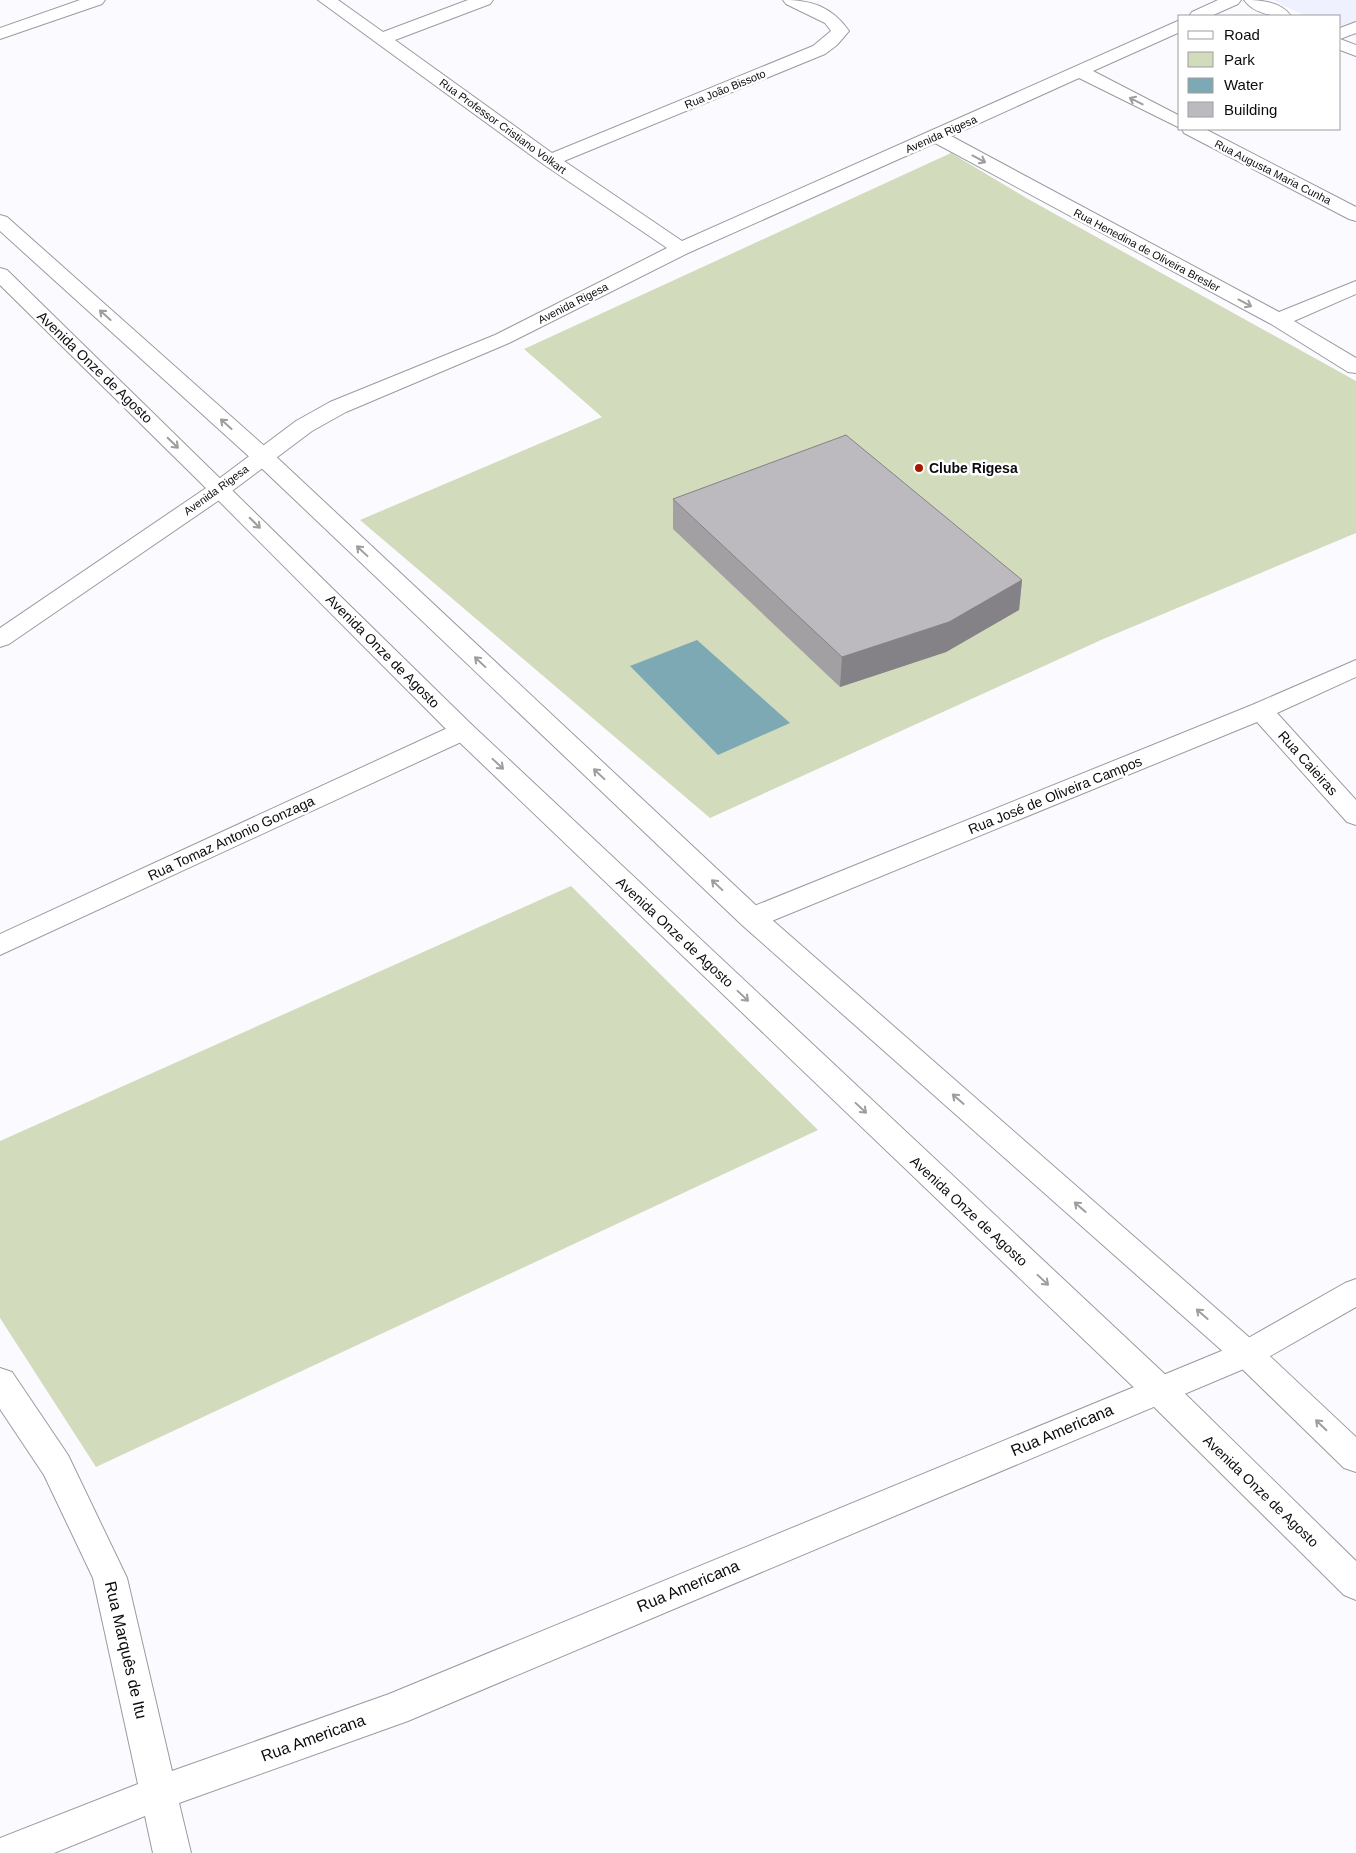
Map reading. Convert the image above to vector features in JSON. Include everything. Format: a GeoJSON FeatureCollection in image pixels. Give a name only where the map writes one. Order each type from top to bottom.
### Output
{"type":"FeatureCollection","features":[{"type":"Feature","properties":{"kind":"street"},"geometry":{"type":"LineString","coordinates":[[0,34],[96,0]]}},
{"type":"Feature","properties":{"kind":"street","name":"Rua Professor Cristiano Volkart"},"geometry":{"type":"LineString","coordinates":[[327,0],[550,160],[681,249]]}},
{"type":"Feature","properties":{"kind":"street"},"geometry":{"type":"LineString","coordinates":[[382,38],[484,0]]}},
{"type":"Feature","properties":{"kind":"street","name":"Rua João Bissoto"},"geometry":{"type":"LineString","coordinates":[[550,160],[819,50],[840,31],[831,19],[792,0]]}},
{"type":"Feature","properties":{"kind":"street"},"geometry":{"type":"LineString","coordinates":[[1200,15],[1232,0]]}},
{"type":"Feature","properties":{"kind":"street"},"geometry":{"type":"LineString","coordinates":[[1253,0],[1280,15]]}},
{"type":"Feature","properties":{"kind":"street","name":"Avenida Rigesa"},"geometry":{"type":"LineString","coordinates":[[0,639],[220,489],[304,426],[338,407],[502,339],[681,249],[1178,26]]}},
{"type":"Feature","properties":{"kind":"street"},"geometry":{"type":"LineString","coordinates":[[1341,34],[1356,27]]}},
{"type":"Feature","properties":{"kind":"street"},"geometry":{"type":"LineString","coordinates":[[1341,44],[1356,51]]}},
{"type":"Feature","properties":{"kind":"street"},"geometry":{"type":"LineString","coordinates":[[1079,71],[1178,122]]}},
{"type":"Feature","properties":{"kind":"street","name":"Rua Augusta Maria Cunha"},"geometry":{"type":"LineString","coordinates":[[1193,130],[1356,215]]}},
{"type":"Feature","properties":{"kind":"street","name":"Rua Henedina de Oliveira Bresler"},"geometry":{"type":"LineString","coordinates":[[936,136],[1278,320],[1356,367]]}},
{"type":"Feature","properties":{"kind":"street"},"geometry":{"type":"LineString","coordinates":[[0,221],[262,456],[752,918],[1247,1354],[1356,1458]]}},
{"type":"Feature","properties":{"kind":"street","name":"Avenida Onze de Agosto"},"geometry":{"type":"LineString","coordinates":[[0,274],[220,489],[463,731],[1158,1389],[1356,1584]]}},
{"type":"Feature","properties":{"kind":"street"},"geometry":{"type":"LineString","coordinates":[[1278,320],[1356,287]]}},
{"type":"Feature","properties":{"kind":"street","name":"Rua José de Oliveira Campos"},"geometry":{"type":"LineString","coordinates":[[752,918],[1261,711],[1356,668]]}},
{"type":"Feature","properties":{"kind":"street","name":"Rua Caieiras"},"geometry":{"type":"LineString","coordinates":[[1261,711],[1356,816]]}},
{"type":"Feature","properties":{"kind":"street","name":"Rua Tomaz Antonio Gonzaga"},"geometry":{"type":"LineString","coordinates":[[0,945],[463,731]]}},
{"type":"Feature","properties":{"kind":"street","name":"Rua Americana"},"geometry":{"type":"LineString","coordinates":[[8,1853],[159,1793],[394,1709],[1158,1389],[1247,1354],[1356,1292]]}},
{"type":"Feature","properties":{"kind":"street","name":"Rua Marquês de Itu"},"geometry":{"type":"LineString","coordinates":[[0,1382],[56,1465],[110,1578],[172,1853]]}},
{"type":"Feature","properties":{"kind":"shaded area"},"geometry":{"type":"Polygon","coordinates":[[[1274,0],[1356,0],[1356,37],[1341,30],[1341,15],[1305,15],[1274,0]]]}},
{"type":"Feature","properties":{"kind":"green space","name":"Clube Rigesa"},"geometry":{"type":"Polygon","coordinates":[[[951,153],[1028,199],[1356,381],[1356,533],[1101,640],[710,818],[360,520],[602,417],[524,349],[951,153]]]}},
{"type":"Feature","properties":{"kind":"green space"},"geometry":{"type":"Polygon","coordinates":[[[571,886],[818,1130],[96,1467],[0,1318],[0,1141],[571,886]]]}},
{"type":"Feature","properties":{"kind":"water"},"geometry":{"type":"Polygon","coordinates":[[[697,640],[790,723],[718,755],[630,666],[697,640]]]}},
{"type":"Feature","properties":{"kind":"building"},"geometry":{"type":"Polygon","coordinates":[[[846,435],[1022,580],[949,622],[842,657],[673,499],[846,435]]]}},
{"type":"Feature","properties":{"kind":"place","name":"Clube Rigesa"},"geometry":{"type":"Point","coordinates":[919,468]}}]}
